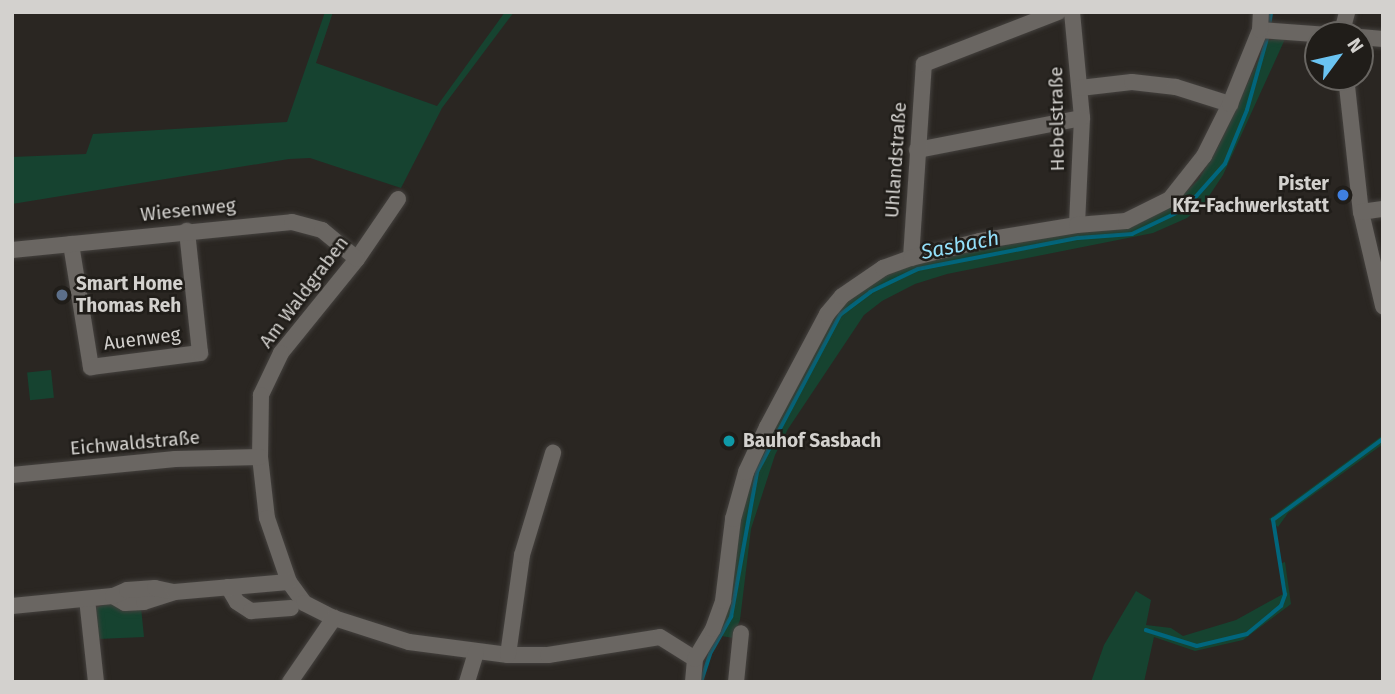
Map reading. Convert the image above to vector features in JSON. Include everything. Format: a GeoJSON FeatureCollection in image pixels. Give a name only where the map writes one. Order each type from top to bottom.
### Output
{"type":"FeatureCollection","features":[{"type":"Feature","properties":{"kind":"street","name":"Uhlandstraße"},"geometry":{"type":"LineString","coordinates":[[911,258],[924,64],[1058,12]]}},
{"type":"Feature","properties":{"kind":"street","name":"Hebelstraße"},"geometry":{"type":"LineString","coordinates":[[1072,12],[1082,118],[1077,225]]}},
{"type":"Feature","properties":{"kind":"street"},"geometry":{"type":"LineString","coordinates":[[1261,12],[1269,30]]}},
{"type":"Feature","properties":{"kind":"street"},"geometry":{"type":"LineString","coordinates":[[1269,30],[1304,33]]}},
{"type":"Feature","properties":{"kind":"street"},"geometry":{"type":"LineString","coordinates":[[694,682],[695,659],[713,629],[723,601],[733,519],[747,472],[766,427],[827,314],[842,296],[883,268],[911,258],[980,241],[1077,225],[1126,221],[1170,199],[1204,156],[1269,30]]}},
{"type":"Feature","properties":{"kind":"street"},"geometry":{"type":"LineString","coordinates":[[1080,88],[1132,82],[1176,87],[1230,104]]}},
{"type":"Feature","properties":{"kind":"street"},"geometry":{"type":"LineString","coordinates":[[1348,91],[1361,212],[1383,306]]}},
{"type":"Feature","properties":{"kind":"street"},"geometry":{"type":"LineString","coordinates":[[917,150],[1082,118]]}},
{"type":"Feature","properties":{"kind":"street","name":"Am Waldgraben"},"geometry":{"type":"LineString","coordinates":[[289,582],[267,518],[260,457],[261,395],[281,353],[357,259],[398,199]]}},
{"type":"Feature","properties":{"kind":"street"},"geometry":{"type":"LineString","coordinates":[[1361,212],[1383,209]]}},
{"type":"Feature","properties":{"kind":"street","name":"Wiesenweg"},"geometry":{"type":"LineString","coordinates":[[12,250],[292,222],[322,230],[357,259]]}},
{"type":"Feature","properties":{"kind":"street","name":"Auenweg"},"geometry":{"type":"LineString","coordinates":[[71,244],[91,367],[200,353],[187,231]]}},
{"type":"Feature","properties":{"kind":"street"},"geometry":{"type":"LineString","coordinates":[[508,655],[522,555],[553,453]]}},
{"type":"Feature","properties":{"kind":"street","name":"Eichwaldstraße"},"geometry":{"type":"LineString","coordinates":[[12,475],[175,458],[260,457]]}},
{"type":"Feature","properties":{"kind":"street"},"geometry":{"type":"LineString","coordinates":[[12,606],[113,596],[127,590],[155,588],[174,592],[289,582],[304,603],[334,618],[409,642],[475,652],[548,655],[660,637],[695,659]]}},
{"type":"Feature","properties":{"kind":"street"},"geometry":{"type":"LineString","coordinates":[[228,587],[237,602],[251,611],[291,608]]}},
{"type":"Feature","properties":{"kind":"street"},"geometry":{"type":"LineString","coordinates":[[87,599],[96,682]]}},
{"type":"Feature","properties":{"kind":"street"},"geometry":{"type":"LineString","coordinates":[[290,682],[334,618]]}},
{"type":"Feature","properties":{"kind":"street"},"geometry":{"type":"LineString","coordinates":[[736,682],[741,633]]}},
{"type":"Feature","properties":{"kind":"street"},"geometry":{"type":"LineString","coordinates":[[467,682],[475,652]]}},
{"type":"Feature","properties":{"kind":"green space"},"geometry":{"type":"Polygon","coordinates":[[[325,12],[333,12],[316,63],[437,106],[505,12],[514,12],[442,108],[401,188],[310,158],[289,159],[12,204],[12,157],[86,154],[93,134],[287,122],[325,12]]]}},
{"type":"Feature","properties":{"kind":"green space"},"geometry":{"type":"Polygon","coordinates":[[[1285,39],[1223,175],[1203,205],[1187,218],[1153,233],[947,274],[915,284],[882,301],[864,315],[788,429],[775,455],[751,529],[740,620],[733,638],[716,635],[738,517],[766,435],[840,303],[885,274],[919,262],[1177,201],[1199,179],[1220,143],[1267,41],[1285,39]]]}},
{"type":"Feature","properties":{"kind":"green space"},"geometry":{"type":"Polygon","coordinates":[[[51,370],[54,398],[30,400],[27,373],[51,370]]]}},
{"type":"Feature","properties":{"kind":"green space"},"geometry":{"type":"Polygon","coordinates":[[[1383,435],[1383,444],[1288,513],[1278,527],[1269,519],[1383,435]]]}},
{"type":"Feature","properties":{"kind":"green space"},"geometry":{"type":"Polygon","coordinates":[[[1285,562],[1291,604],[1243,640],[1195,651],[1154,637],[1144,682],[1091,682],[1104,645],[1136,591],[1151,600],[1146,625],[1171,628],[1183,636],[1236,620],[1283,594],[1286,587],[1279,564],[1285,562]]]}},
{"type":"Feature","properties":{"kind":"green space"},"geometry":{"type":"Polygon","coordinates":[[[107,604],[141,607],[144,637],[98,639],[94,608],[107,604]]]}},
{"type":"Feature","properties":{"kind":"waterway","name":"Sasbach"},"geometry":{"type":"LineString","coordinates":[[1269,27],[1271,12]]}},
{"type":"Feature","properties":{"kind":"waterway","name":"Sasbach"},"geometry":{"type":"LineString","coordinates":[[701,682],[710,654],[731,617],[757,472],[840,315],[870,292],[918,269],[1078,238],[1132,234],[1185,209],[1225,164],[1247,110],[1268,35]]}},
{"type":"Feature","properties":{"kind":"waterway"},"geometry":{"type":"LineString","coordinates":[[1146,630],[1197,646],[1247,634],[1281,606],[1285,595],[1273,520],[1383,439]]}},
{"type":"Feature","properties":{"kind":"place","name":"Pister Kfz-Fachwerkstatt"},"geometry":{"type":"Point","coordinates":[1343,195]}},
{"type":"Feature","properties":{"kind":"place","name":"Smart Home Thomas Reh"},"geometry":{"type":"Point","coordinates":[62,295]}},
{"type":"Feature","properties":{"kind":"place","name":"Bauhof Sasbach"},"geometry":{"type":"Point","coordinates":[729,441]}}]}
